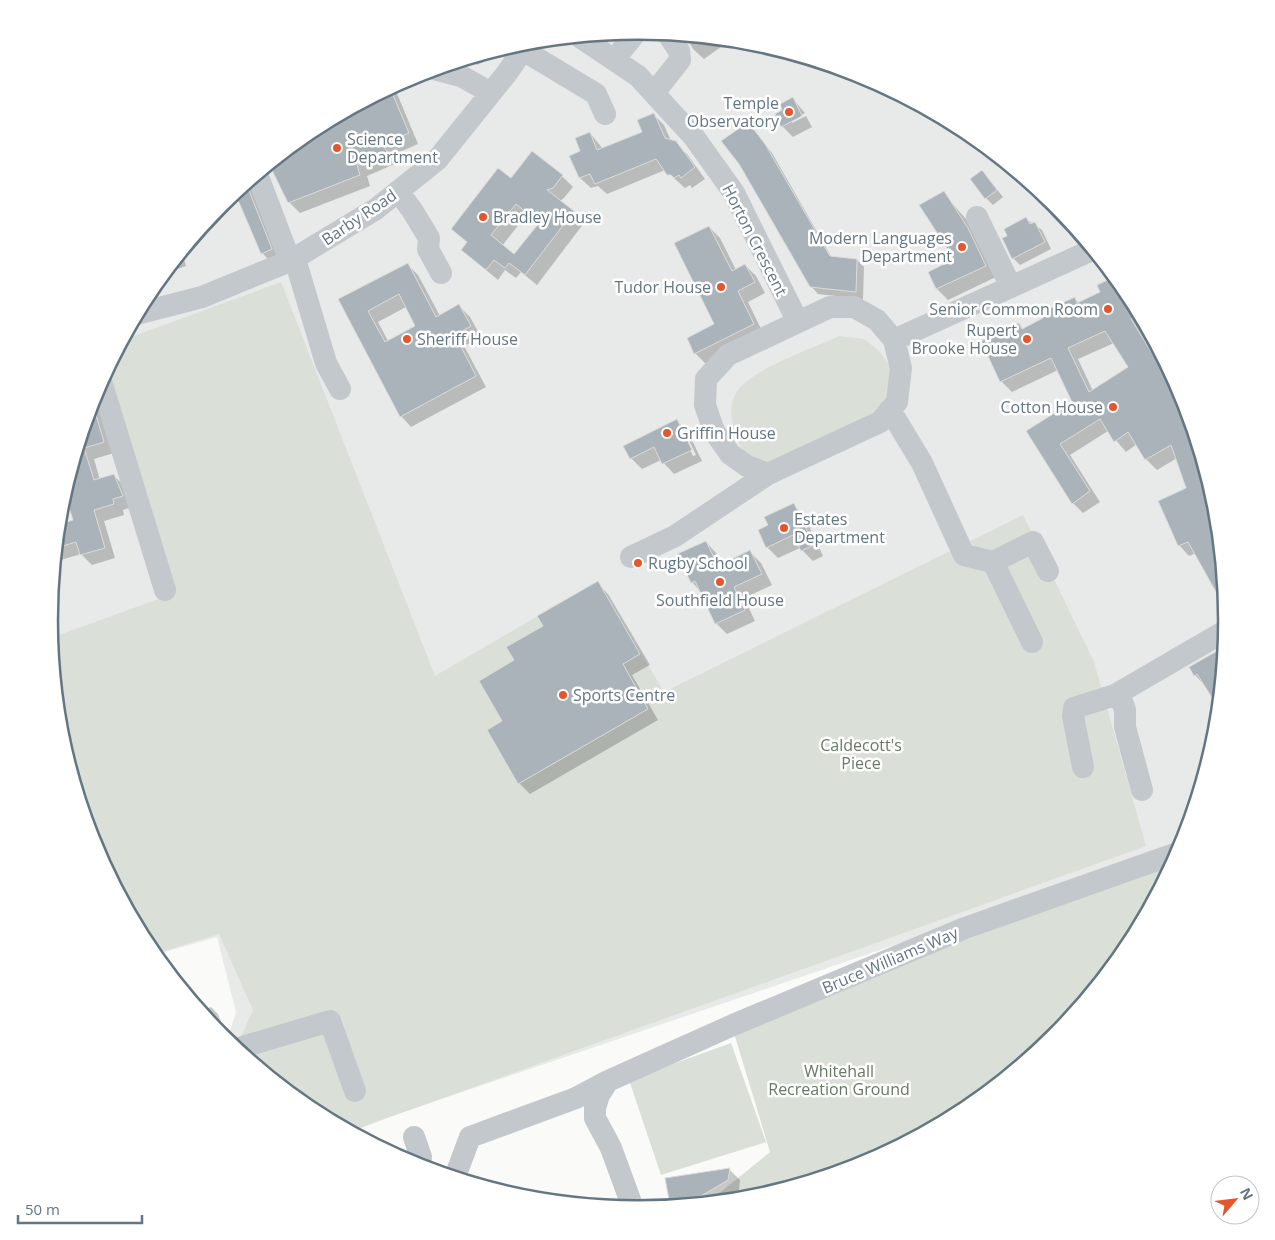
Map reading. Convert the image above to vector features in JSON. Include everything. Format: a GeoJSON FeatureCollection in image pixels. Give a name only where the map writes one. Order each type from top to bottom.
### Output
{"type":"FeatureCollection","features":[{"type":"Feature","properties":{"kind":"street"},"geometry":{"type":"LineString","coordinates":[[614,60],[630,40]]}},
{"type":"Feature","properties":{"kind":"street"},"geometry":{"type":"LineString","coordinates":[[654,93],[680,60],[679,51],[672,41]]}},
{"type":"Feature","properties":{"kind":"street","name":"Horton Crescent"},"geometry":{"type":"LineString","coordinates":[[588,42],[638,76],[694,137],[734,193],[798,322]]}},
{"type":"Feature","properties":{"kind":"street"},"geometry":{"type":"LineString","coordinates":[[532,50],[596,94],[605,114]]}},
{"type":"Feature","properties":{"kind":"street","name":"Barby Road"},"geometry":{"type":"LineString","coordinates":[[147,311],[202,297],[292,260],[376,209],[437,160],[522,52]]}},
{"type":"Feature","properties":{"kind":"street"},"geometry":{"type":"LineString","coordinates":[[447,72],[461,76],[491,93]]}},
{"type":"Feature","properties":{"kind":"street"},"geometry":{"type":"LineString","coordinates":[[260,180],[292,260],[326,363],[340,389]]}},
{"type":"Feature","properties":{"kind":"street"},"geometry":{"type":"LineString","coordinates":[[398,192],[412,210],[429,238],[428,250],[441,274]]}},
{"type":"Feature","properties":{"kind":"street"},"geometry":{"type":"LineString","coordinates":[[977,217],[1011,287]]}},
{"type":"Feature","properties":{"kind":"street"},"geometry":{"type":"LineString","coordinates":[[894,340],[1086,253]]}},
{"type":"Feature","properties":{"kind":"street"},"geometry":{"type":"LineString","coordinates":[[631,556],[675,536],[768,474],[880,422],[897,402],[901,368],[894,340],[877,320],[854,307],[830,307],[728,354],[706,379],[705,406],[714,431],[730,454],[747,466],[768,474]]}},
{"type":"Feature","properties":{"kind":"street"},"geometry":{"type":"LineString","coordinates":[[104,392],[165,590]]}},
{"type":"Feature","properties":{"kind":"street"},"geometry":{"type":"LineString","coordinates":[[890,410],[922,463],[964,555],[993,562],[1033,542],[1048,571]]}},
{"type":"Feature","properties":{"kind":"street"},"geometry":{"type":"LineString","coordinates":[[993,562],[1032,642]]}},
{"type":"Feature","properties":{"kind":"street"},"geometry":{"type":"LineString","coordinates":[[1084,767],[1074,708],[1119,693],[1217,636]]}},
{"type":"Feature","properties":{"kind":"street"},"geometry":{"type":"LineString","coordinates":[[1119,693],[1125,710],[1125,727],[1142,790]]}},
{"type":"Feature","properties":{"kind":"street","name":"Bruce Williams Way"},"geometry":{"type":"LineString","coordinates":[[457,1171],[470,1137],[576,1098],[608,1081],[732,1025],[965,928],[1167,857]]}},
{"type":"Feature","properties":{"kind":"street"},"geometry":{"type":"LineString","coordinates":[[245,1046],[330,1022],[355,1091]]}},
{"type":"Feature","properties":{"kind":"street"},"geometry":{"type":"LineString","coordinates":[[608,1081],[599,1095],[595,1108],[595,1118],[611,1148],[630,1200]]}},
{"type":"Feature","properties":{"kind":"street"},"geometry":{"type":"LineString","coordinates":[[414,1137],[421,1158]]}},
{"type":"Feature","properties":{"kind":"shaded area","name":"Rugby School"},"geometry":{"type":"Polygon","coordinates":[[[600,41],[675,41],[713,45],[751,51],[824,71],[859,84],[928,118],[991,160],[1020,184],[1048,210],[1098,267],[1140,330],[1158,363],[1173,398],[1198,470],[1213,544],[1218,620],[1213,696],[1198,770],[1187,806],[1169,852],[389,1117],[360,1129],[315,1102],[284,1080],[230,1032],[236,1012],[217,937],[163,953],[135,910],[117,877],[102,842],[77,770],[62,696],[58,620],[62,544],[77,470],[88,434],[117,363],[135,330],[177,267],[201,238],[227,210],[284,160],[315,138],[381,100],[416,84],[487,60],[524,51],[600,41]]]}},
{"type":"Feature","properties":{"kind":"green space","name":"Caldecott's Piece"},"geometry":{"type":"Polygon","coordinates":[[[281,282],[435,676],[598,581],[664,692],[1023,515],[1094,662],[1146,846],[359,1128],[315,1102],[284,1080],[239,1041],[253,1010],[219,934],[162,952],[135,910],[117,877],[92,817],[77,770],[62,696],[58,635],[175,593],[109,382],[131,337],[281,282]]]}},
{"type":"Feature","properties":{"kind":"green space"},"geometry":{"type":"Polygon","coordinates":[[[839,336],[864,339],[879,351],[894,372],[894,413],[793,469],[756,460],[743,449],[734,430],[731,410],[733,399],[738,390],[757,374],[770,367],[839,336]]]}},
{"type":"Feature","properties":{"kind":"green space","name":"Whitehall Recreation Ground"},"geometry":{"type":"Polygon","coordinates":[[[1162,868],[1140,910],[1098,973],[1048,1030],[991,1080],[927,1122],[859,1156],[788,1180],[751,1189],[716,1195],[770,1152],[734,1033],[972,935],[1162,868]]]}},
{"type":"Feature","properties":{"kind":"green space"},"geometry":{"type":"Polygon","coordinates":[[[731,1043],[766,1142],[661,1175],[629,1080],[731,1043]]]}},
{"type":"Feature","properties":{"kind":"building","name":"Science Department"},"geometry":{"type":"Polygon","coordinates":[[[393,95],[409,133],[383,144],[387,152],[357,165],[360,175],[288,203],[272,170],[315,138],[393,95]]]}},
{"type":"Feature","properties":{"kind":"building","name":"Temple Observatory"},"geometry":{"type":"Polygon","coordinates":[[[793,97],[802,116],[781,127],[775,114],[782,110],[780,104],[793,97]]]}},
{"type":"Feature","properties":{"kind":"building"},"geometry":{"type":"Polygon","coordinates":[[[654,113],[665,138],[676,141],[695,167],[681,178],[679,175],[674,178],[671,175],[667,175],[656,159],[595,184],[590,174],[579,178],[569,156],[580,151],[575,138],[590,132],[597,150],[642,132],[637,120],[654,113]]]}},
{"type":"Feature","properties":{"kind":"building"},"geometry":{"type":"Polygon","coordinates":[[[748,122],[765,144],[830,256],[857,259],[856,292],[810,287],[739,164],[721,141],[748,122]]]}},
{"type":"Feature","properties":{"kind":"building","name":"Bradley House"},"geometry":{"type":"Polygon","coordinates":[[[532,151],[563,175],[553,188],[547,190],[574,211],[525,275],[509,263],[505,268],[494,260],[486,270],[461,250],[467,242],[451,229],[498,168],[511,178],[532,151]],[[516,204],[491,235],[514,254],[539,223],[516,204]]]}},
{"type":"Feature","properties":{"kind":"building"},"geometry":{"type":"Polygon","coordinates":[[[982,170],[997,190],[985,199],[970,179],[982,170]]]}},
{"type":"Feature","properties":{"kind":"building"},"geometry":{"type":"Polygon","coordinates":[[[249,190],[272,249],[261,254],[238,200],[249,190]]]}},
{"type":"Feature","properties":{"kind":"building","name":"Modern Languages Department"},"geometry":{"type":"Polygon","coordinates":[[[944,191],[968,228],[986,266],[936,289],[928,272],[954,259],[919,205],[944,191]]]}},
{"type":"Feature","properties":{"kind":"building"},"geometry":{"type":"Polygon","coordinates":[[[1026,217],[1030,224],[1035,222],[1045,242],[1012,259],[1002,238],[1007,236],[1004,229],[1026,217]]]}},
{"type":"Feature","properties":{"kind":"building","name":"Tudor House"},"geometry":{"type":"Polygon","coordinates":[[[709,226],[732,271],[745,264],[755,282],[738,291],[754,324],[694,354],[687,338],[714,324],[674,243],[709,226]]]}},
{"type":"Feature","properties":{"kind":"building","name":"Sheriff House"},"geometry":{"type":"Polygon","coordinates":[[[408,263],[436,317],[459,304],[471,326],[455,335],[476,376],[400,417],[338,299],[408,263]],[[399,294],[368,311],[385,342],[415,326],[399,294]]]}},
{"type":"Feature","properties":{"kind":"building"},"geometry":{"type":"Polygon","coordinates":[[[1107,280],[1133,318],[1131,319],[1158,363],[1187,434],[1198,470],[1213,544],[1217,593],[1188,542],[1178,546],[1158,501],[1186,488],[1171,445],[1145,460],[1128,432],[1114,442],[1100,419],[1060,444],[1090,491],[1072,504],[1026,431],[1072,402],[1051,358],[1000,382],[981,341],[1019,323],[1022,329],[1043,318],[1040,313],[1075,297],[1077,303],[1100,292],[1097,285],[1107,280]],[[1105,331],[1068,348],[1089,392],[1128,367],[1105,331]]]}},
{"type":"Feature","properties":{"kind":"building"},"geometry":{"type":"Polygon","coordinates":[[[96,414],[104,442],[84,448],[94,480],[114,474],[123,496],[113,499],[114,504],[94,510],[105,548],[80,555],[76,542],[62,546],[66,522],[73,520],[69,507],[77,470],[88,434],[96,414]]]}},
{"type":"Feature","properties":{"kind":"building","name":"Griffin House"},"geometry":{"type":"Polygon","coordinates":[[[677,419],[692,450],[662,464],[654,447],[630,459],[623,446],[677,419]]]}},
{"type":"Feature","properties":{"kind":"building","name":"Estates Department"},"geometry":{"type":"Polygon","coordinates":[[[794,503],[814,545],[801,551],[793,535],[766,548],[758,530],[768,525],[764,517],[794,503]]]}},
{"type":"Feature","properties":{"kind":"building","name":"Southfield House"},"geometry":{"type":"Polygon","coordinates":[[[706,541],[718,566],[750,550],[762,574],[734,587],[745,610],[715,624],[695,581],[691,583],[677,554],[706,541]]]}},
{"type":"Feature","properties":{"kind":"building","name":"Sports Centre"},"geometry":{"type":"Polygon","coordinates":[[[598,581],[640,654],[623,664],[648,709],[518,784],[487,730],[502,721],[479,681],[514,660],[506,647],[543,626],[537,616],[598,581]]]}},
{"type":"Feature","properties":{"kind":"building"},"geometry":{"type":"Polygon","coordinates":[[[1216,651],[1213,698],[1197,674],[1194,676],[1189,667],[1216,651]]]}},
{"type":"Feature","properties":{"kind":"building"},"geometry":{"type":"Polygon","coordinates":[[[730,1168],[728,1180],[701,1196],[669,1199],[665,1178],[730,1168]]]}},
{"type":"Feature","properties":{"kind":"place","name":"Temple Observatory"},"geometry":{"type":"Point","coordinates":[789,112]}},
{"type":"Feature","properties":{"kind":"place","name":"Science Department"},"geometry":{"type":"Point","coordinates":[337,148]}},
{"type":"Feature","properties":{"kind":"place","name":"Bradley House"},"geometry":{"type":"Point","coordinates":[483,217]}},
{"type":"Feature","properties":{"kind":"place","name":"Modern Languages Department"},"geometry":{"type":"Point","coordinates":[962,247]}},
{"type":"Feature","properties":{"kind":"place","name":"Tudor House"},"geometry":{"type":"Point","coordinates":[721,287]}},
{"type":"Feature","properties":{"kind":"place","name":"Senior Common Room"},"geometry":{"type":"Point","coordinates":[1108,309]}},
{"type":"Feature","properties":{"kind":"place","name":"Sheriff House"},"geometry":{"type":"Point","coordinates":[407,339]}},
{"type":"Feature","properties":{"kind":"place","name":"Rupert Brooke House"},"geometry":{"type":"Point","coordinates":[1027,339]}},
{"type":"Feature","properties":{"kind":"place","name":"Cotton House"},"geometry":{"type":"Point","coordinates":[1113,407]}},
{"type":"Feature","properties":{"kind":"place","name":"Griffin House"},"geometry":{"type":"Point","coordinates":[667,433]}},
{"type":"Feature","properties":{"kind":"place","name":"Estates Department"},"geometry":{"type":"Point","coordinates":[784,528]}},
{"type":"Feature","properties":{"kind":"place","name":"Rugby School"},"geometry":{"type":"Point","coordinates":[638,563]}},
{"type":"Feature","properties":{"kind":"place","name":"Southfield House"},"geometry":{"type":"Point","coordinates":[720,582]}},
{"type":"Feature","properties":{"kind":"place","name":"Sports Centre"},"geometry":{"type":"Point","coordinates":[563,695]}}]}
